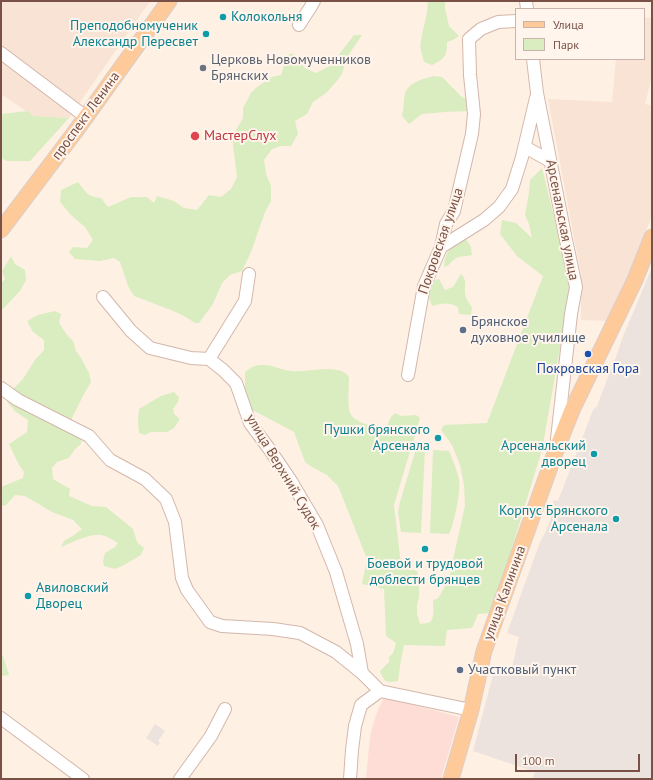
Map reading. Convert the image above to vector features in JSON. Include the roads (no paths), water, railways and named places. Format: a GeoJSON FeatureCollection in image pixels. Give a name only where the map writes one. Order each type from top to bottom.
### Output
{"type":"FeatureCollection","features":[{"type":"Feature","properties":{"kind":"main road","name":"проспект Ленина"},"geometry":{"type":"LineString","coordinates":[[1,230],[86,117],[170,1]]}},
{"type":"Feature","properties":{"kind":"main road","name":"улица Калинина"},"geometry":{"type":"LineString","coordinates":[[451,779],[471,710],[484,651],[555,453],[572,410],[635,280],[652,237]]}},
{"type":"Feature","properties":{"kind":"street"},"geometry":{"type":"LineString","coordinates":[[299,24],[314,1]]}},
{"type":"Feature","properties":{"kind":"street","name":"Покровская улица"},"geometry":{"type":"LineString","coordinates":[[408,375],[424,286],[441,247],[446,224],[454,211],[472,134],[474,114],[470,75],[469,39],[481,29],[492,24],[498,22],[515,21]]}},
{"type":"Feature","properties":{"kind":"street"},"geometry":{"type":"LineString","coordinates":[[1,53],[86,117]]}},
{"type":"Feature","properties":{"kind":"street","name":"Арсенальская улица"},"geometry":{"type":"LineString","coordinates":[[533,60],[550,161],[576,287],[571,314],[555,453]]}},
{"type":"Feature","properties":{"kind":"street"},"geometry":{"type":"LineString","coordinates":[[441,247],[484,220],[499,207],[512,189],[538,93]]}},
{"type":"Feature","properties":{"kind":"street"},"geometry":{"type":"LineString","coordinates":[[524,147],[550,161]]}},
{"type":"Feature","properties":{"kind":"street"},"geometry":{"type":"LineString","coordinates":[[103,297],[131,331],[150,348],[191,358],[209,359],[245,301],[249,274]]}},
{"type":"Feature","properties":{"kind":"street","name":"улица Верхний Судок"},"geometry":{"type":"LineString","coordinates":[[209,359],[236,383],[250,423],[291,481],[317,525],[336,572],[357,644],[362,673]]}},
{"type":"Feature","properties":{"kind":"street"},"geometry":{"type":"LineString","coordinates":[[1,388],[18,400],[90,436],[110,460],[145,479],[166,499],[175,522],[182,578],[187,590],[210,622],[222,626],[273,629],[300,633],[336,652],[362,673],[380,691],[471,710]]}},
{"type":"Feature","properties":{"kind":"street"},"geometry":{"type":"LineString","coordinates":[[350,779],[355,726],[360,705],[380,691]]}},
{"type":"Feature","properties":{"kind":"street"},"geometry":{"type":"LineString","coordinates":[[180,779],[211,736],[225,709]]}},
{"type":"Feature","properties":{"kind":"street"},"geometry":{"type":"LineString","coordinates":[[1,718],[83,779]]}},
{"type":"Feature","properties":{"kind":"place","name":"Колокольня"},"geometry":{"type":"Point","coordinates":[223,17]}},
{"type":"Feature","properties":{"kind":"place","name":"Преподобномученик Александр Пересвет"},"geometry":{"type":"Point","coordinates":[206,34]}},
{"type":"Feature","properties":{"kind":"place","name":"Церковь Новомученников Брянских"},"geometry":{"type":"Point","coordinates":[203,68]}},
{"type":"Feature","properties":{"kind":"place","name":"МастерСлух"},"geometry":{"type":"Point","coordinates":[195,136]}},
{"type":"Feature","properties":{"kind":"place","name":"Брянское духовное училище"},"geometry":{"type":"Point","coordinates":[463,330]}},
{"type":"Feature","properties":{"kind":"place","name":"Покровская Гора"},"geometry":{"type":"Point","coordinates":[588,354]}},
{"type":"Feature","properties":{"kind":"place","name":"Пушки брянского Арсенала"},"geometry":{"type":"Point","coordinates":[438,438]}},
{"type":"Feature","properties":{"kind":"place","name":"Арсенальский дворец"},"geometry":{"type":"Point","coordinates":[594,454]}},
{"type":"Feature","properties":{"kind":"place","name":"Корпус Брянского Арсенала"},"geometry":{"type":"Point","coordinates":[616,519]}},
{"type":"Feature","properties":{"kind":"place","name":"Боевой и трудовой доблести брянцев"},"geometry":{"type":"Point","coordinates":[425,549]}},
{"type":"Feature","properties":{"kind":"place","name":"Авиловский Дворец"},"geometry":{"type":"Point","coordinates":[28,596]}},
{"type":"Feature","properties":{"kind":"place","name":"Участковый пункт"},"geometry":{"type":"Point","coordinates":[460,670]}}]}
